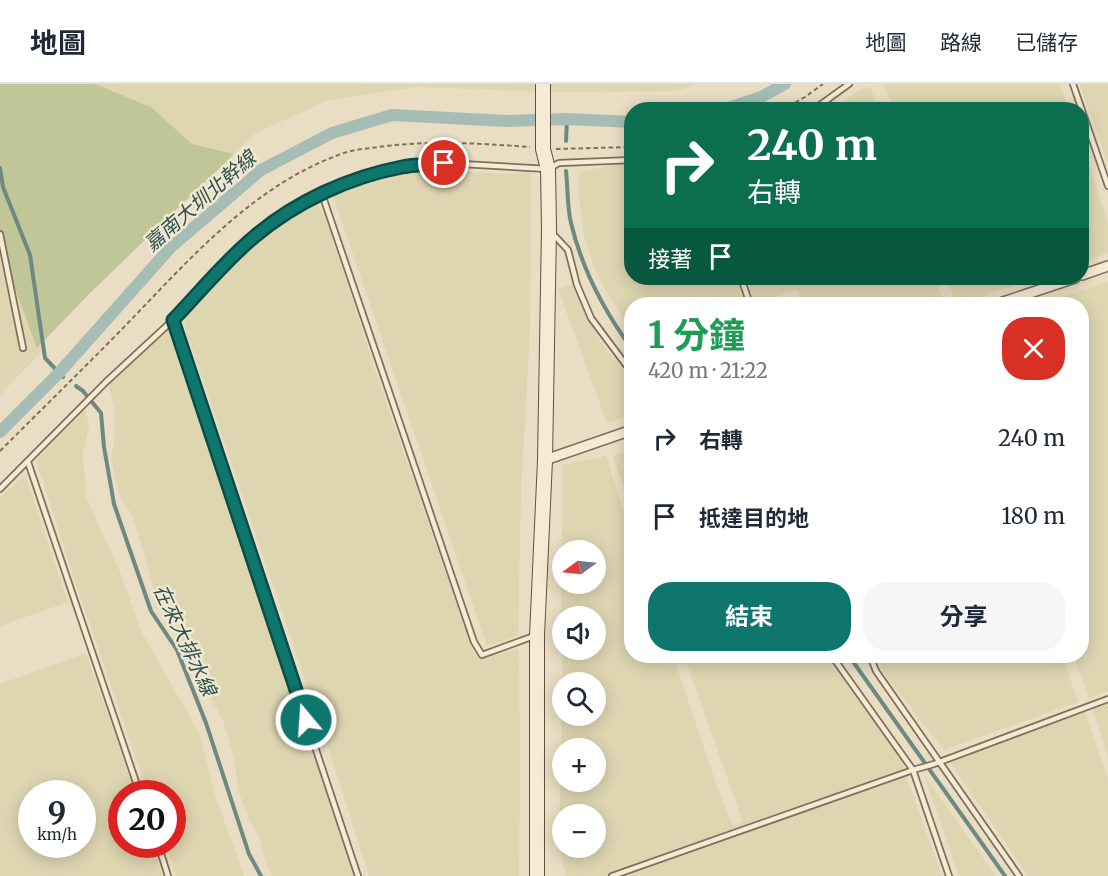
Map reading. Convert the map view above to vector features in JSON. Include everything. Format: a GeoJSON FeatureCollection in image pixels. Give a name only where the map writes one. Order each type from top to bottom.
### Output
{"type":"FeatureCollection","features":[{"type":"Feature","properties":{"kind":"main road"},"geometry":{"type":"LineString","coordinates":[[537,876],[537,636],[545,460],[549,230],[548,169],[543,149],[543,84]]}},
{"type":"Feature","properties":{"kind":"street"},"geometry":{"type":"LineString","coordinates":[[1089,273],[1108,266]]}},
{"type":"Feature","properties":{"kind":"street"},"geometry":{"type":"LineString","coordinates":[[1018,297],[1054,285]]}},
{"type":"Feature","properties":{"kind":"street"},"geometry":{"type":"LineString","coordinates":[[545,460],[624,433]]}},
{"type":"Feature","properties":{"kind":"lane"},"geometry":{"type":"LineString","coordinates":[[824,102],[849,84]]}},
{"type":"Feature","properties":{"kind":"lane"},"geometry":{"type":"LineString","coordinates":[[1073,84],[1079,102]]}},
{"type":"Feature","properties":{"kind":"lane"},"geometry":{"type":"LineString","coordinates":[[1089,131],[1108,186]]}},
{"type":"Feature","properties":{"kind":"lane"},"geometry":{"type":"LineString","coordinates":[[0,489],[106,382],[173,320],[252,238],[281,216],[322,194],[356,180],[403,167],[444,163],[548,169],[559,163],[624,160]]}},
{"type":"Feature","properties":{"kind":"lane"},"geometry":{"type":"LineString","coordinates":[[322,194],[474,642],[482,655],[537,636]]}},
{"type":"Feature","properties":{"kind":"lane"},"geometry":{"type":"LineString","coordinates":[[549,230],[568,250],[576,285],[591,318],[624,362]]}},
{"type":"Feature","properties":{"kind":"lane"},"geometry":{"type":"LineString","coordinates":[[0,234],[23,348]]}},
{"type":"Feature","properties":{"kind":"lane"},"geometry":{"type":"LineString","coordinates":[[173,320],[358,876]]}},
{"type":"Feature","properties":{"kind":"lane"},"geometry":{"type":"LineString","coordinates":[[28,462],[135,780]]}},
{"type":"Feature","properties":{"kind":"lane"},"geometry":{"type":"LineString","coordinates":[[837,663],[915,770],[950,876]]}},
{"type":"Feature","properties":{"kind":"lane"},"geometry":{"type":"LineString","coordinates":[[873,663],[936,763],[1019,876]]}},
{"type":"Feature","properties":{"kind":"lane"},"geometry":{"type":"LineString","coordinates":[[612,876],[936,763],[1108,699]]}},
{"type":"Feature","properties":{"kind":"lane"},"geometry":{"type":"LineString","coordinates":[[162,858],[168,876]]}},
{"type":"Feature","properties":{"kind":"path"},"geometry":{"type":"LineString","coordinates":[[797,102],[823,84]]}},
{"type":"Feature","properties":{"kind":"path"},"geometry":{"type":"LineString","coordinates":[[0,450],[218,231],[265,194],[305,168],[347,152],[394,144],[462,143],[543,149],[624,147]]}},
{"type":"Feature","properties":{"kind":"shaded area"},"geometry":{"type":"Polygon","coordinates":[[[95,84],[696,84],[676,91],[548,92],[415,87],[326,101],[254,134],[234,154],[192,144],[151,107],[95,84]]]}},
{"type":"Feature","properties":{"kind":"shaded area"},"geometry":{"type":"Polygon","coordinates":[[[884,84],[1060,84],[1066,102],[890,102],[884,84]]]}},
{"type":"Feature","properties":{"kind":"shaded area"},"geometry":{"type":"Polygon","coordinates":[[[1080,84],[1108,84],[1108,163],[1089,109],[1089,102],[1086,102],[1080,84]]]}},
{"type":"Feature","properties":{"kind":"shaded area"},"geometry":{"type":"Polygon","coordinates":[[[870,86],[876,102],[843,102],[856,92],[870,86]]]}},
{"type":"Feature","properties":{"kind":"shaded area"},"geometry":{"type":"Polygon","coordinates":[[[624,163],[624,285],[738,285],[742,297],[624,297],[624,320],[604,288],[584,236],[578,191],[580,172],[624,163]]]}},
{"type":"Feature","properties":{"kind":"shaded area"},"geometry":{"type":"Polygon","coordinates":[[[1089,166],[1108,223],[1108,253],[1089,260],[1089,166]]]}},
{"type":"Feature","properties":{"kind":"shaded area"},"geometry":{"type":"Polygon","coordinates":[[[443,171],[518,174],[531,171],[530,327],[521,492],[518,636],[487,646],[332,193],[359,184],[404,174],[443,171]]]}},
{"type":"Feature","properties":{"kind":"shaded area"},"geometry":{"type":"Polygon","coordinates":[[[316,203],[325,216],[374,367],[473,651],[482,659],[519,649],[519,876],[369,876],[330,753],[185,327],[184,316],[254,246],[288,217],[316,203]]]}},
{"type":"Feature","properties":{"kind":"shaded area"},"geometry":{"type":"Polygon","coordinates":[[[0,222],[41,352],[0,395],[0,222]]]}},
{"type":"Feature","properties":{"kind":"shaded area"},"geometry":{"type":"Polygon","coordinates":[[[1108,282],[1108,691],[1089,698],[1076,663],[1089,663],[1089,297],[1062,297],[1108,282]]]}},
{"type":"Feature","properties":{"kind":"shaded area"},"geometry":{"type":"Polygon","coordinates":[[[572,285],[598,338],[624,372],[624,417],[607,423],[558,289],[572,285]]]}},
{"type":"Feature","properties":{"kind":"shaded area"},"geometry":{"type":"Polygon","coordinates":[[[748,285],[937,285],[942,297],[800,297],[798,290],[772,297],[752,297],[748,285]]]}},
{"type":"Feature","properties":{"kind":"shaded area"},"geometry":{"type":"Polygon","coordinates":[[[949,285],[1016,285],[980,297],[954,297],[949,285]]]}},
{"type":"Feature","properties":{"kind":"shaded area"},"geometry":{"type":"Polygon","coordinates":[[[170,328],[356,876],[272,876],[260,838],[250,822],[238,790],[234,757],[222,718],[194,671],[155,593],[133,516],[120,497],[111,458],[115,409],[109,386],[170,328]]]}},
{"type":"Feature","properties":{"kind":"shaded area"},"geometry":{"type":"Polygon","coordinates":[[[85,409],[89,426],[83,453],[86,497],[120,572],[141,631],[200,735],[215,795],[244,876],[176,876],[170,858],[186,858],[186,780],[144,780],[36,461],[85,409]]]}},
{"type":"Feature","properties":{"kind":"shaded area"},"geometry":{"type":"Polygon","coordinates":[[[624,453],[624,488],[613,456],[624,453]]]}},
{"type":"Feature","properties":{"kind":"shaded area"},"geometry":{"type":"Polygon","coordinates":[[[606,456],[624,513],[624,663],[675,663],[719,792],[733,826],[743,822],[686,663],[834,663],[907,761],[903,768],[942,876],[566,876],[562,858],[606,858],[606,804],[560,804],[560,792],[606,792],[606,738],[561,738],[562,726],[606,726],[606,672],[563,672],[562,660],[606,660],[606,606],[561,606],[561,594],[606,594],[606,540],[562,540],[563,465],[606,456]]]}},
{"type":"Feature","properties":{"kind":"shaded area"},"geometry":{"type":"Polygon","coordinates":[[[25,474],[68,602],[0,626],[0,498],[25,474]]]}},
{"type":"Feature","properties":{"kind":"shaded area"},"geometry":{"type":"Polygon","coordinates":[[[86,653],[130,780],[108,780],[108,858],[157,858],[163,876],[0,876],[0,684],[86,653]]]}},
{"type":"Feature","properties":{"kind":"shaded area"},"geometry":{"type":"Polygon","coordinates":[[[880,663],[1064,663],[1078,702],[944,750],[884,674],[880,663]]]}},
{"type":"Feature","properties":{"kind":"shaded area"},"geometry":{"type":"Polygon","coordinates":[[[1108,703],[1108,758],[1093,708],[1108,703]]]}},
{"type":"Feature","properties":{"kind":"shaded area"},"geometry":{"type":"Polygon","coordinates":[[[1085,712],[1108,780],[1108,876],[1028,876],[949,761],[1085,712]]]}},
{"type":"Feature","properties":{"kind":"shaded area"},"geometry":{"type":"Polygon","coordinates":[[[924,775],[996,876],[959,876],[924,775]]]}},
{"type":"Feature","properties":{"kind":"green space"},"geometry":{"type":"Polygon","coordinates":[[[0,84],[95,84],[151,107],[192,144],[234,154],[88,295],[37,348],[0,247],[0,84]]]}},
{"type":"Feature","properties":{"kind":"waterway","name":"嘉南大圳北幹線"},"geometry":{"type":"LineString","coordinates":[[746,102],[785,84]]}},
{"type":"Feature","properties":{"kind":"waterway","name":"嘉南大圳北幹線"},"geometry":{"type":"LineString","coordinates":[[0,432],[58,374],[171,247],[261,170],[332,133],[392,115],[507,121],[567,119],[624,122]]}},
{"type":"Feature","properties":{"kind":"waterway"},"geometry":{"type":"LineString","coordinates":[[566,141],[567,119]]}},
{"type":"Feature","properties":{"kind":"waterway","name":"在來大排水線"},"geometry":{"type":"LineString","coordinates":[[0,168],[3,187],[30,255],[45,358],[63,377]]}},
{"type":"Feature","properties":{"kind":"waterway"},"geometry":{"type":"LineString","coordinates":[[566,171],[570,217],[581,257],[603,305],[624,337]]}},
{"type":"Feature","properties":{"kind":"waterway","name":"在來大排水線"},"geometry":{"type":"LineString","coordinates":[[76,386],[101,413],[104,447],[114,504],[151,611],[177,650],[206,723],[249,854],[261,876]]}},
{"type":"Feature","properties":{"kind":"waterway"},"geometry":{"type":"LineString","coordinates":[[854,663],[1005,876]]}},
{"type":"Feature","properties":{"kind":"route"},"geometry":{"type":"LineString","coordinates":[[306,720],[173,320],[252,238],[281,216],[322,194],[356,180],[403,167],[444,163]]}}]}
